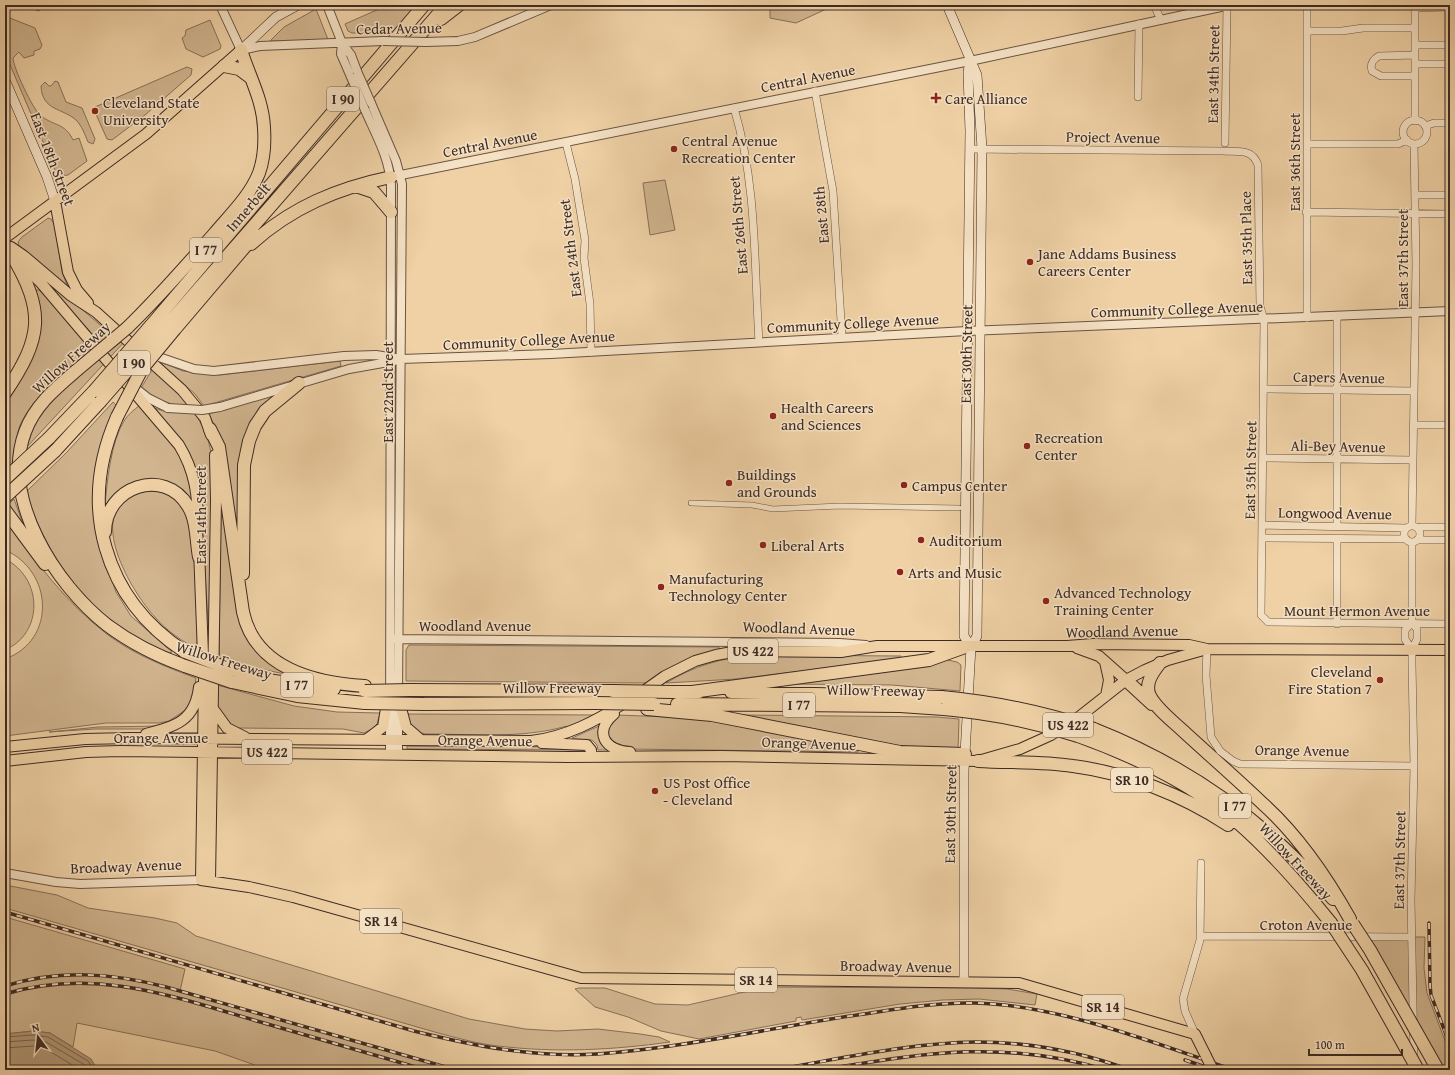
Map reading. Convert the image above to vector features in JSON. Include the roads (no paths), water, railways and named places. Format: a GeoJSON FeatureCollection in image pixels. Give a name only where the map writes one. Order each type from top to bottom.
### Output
{"type":"FeatureCollection","features":[{"type":"Feature","properties":{"kind":"highway","name":"Innerbelt"},"geometry":{"type":"LineString","coordinates":[[5,497],[54,450],[100,402],[160,317],[262,193],[424,5]]}},
{"type":"Feature","properties":{"kind":"highway","name":"Innerbelt"},"geometry":{"type":"LineString","coordinates":[[5,478],[49,438],[94,391],[160,317],[318,153],[424,38],[446,5]]}},
{"type":"Feature","properties":{"kind":"highway"},"geometry":{"type":"LineString","coordinates":[[424,38],[459,5]]}},
{"type":"Feature","properties":{"kind":"highway"},"geometry":{"type":"LineString","coordinates":[[160,317],[251,188],[259,173],[263,156],[264,127],[259,99],[241,50]]}},
{"type":"Feature","properties":{"kind":"highway"},"geometry":{"type":"LineString","coordinates":[[224,66],[239,69],[251,78]]}},
{"type":"Feature","properties":{"kind":"highway","name":"Willow Freeway"},"geometry":{"type":"LineString","coordinates":[[318,153],[291,193],[239,255],[160,317],[125,331],[78,370],[50,394],[35,412],[25,433],[20,456],[22,496],[29,519],[56,569],[75,595],[101,619],[128,639],[148,650],[185,666],[232,676],[365,693],[424,704],[468,704],[524,708],[592,706],[892,706],[943,703],[1034,723],[1078,736],[1133,758],[1180,783],[1236,822],[1269,854],[1301,886],[1332,923],[1362,970],[1418,1070]]}},
{"type":"Feature","properties":{"kind":"highway"},"geometry":{"type":"LineString","coordinates":[[239,255],[267,230],[297,210],[329,194],[354,186],[396,176]]}},
{"type":"Feature","properties":{"kind":"highway"},"geometry":{"type":"LineString","coordinates":[[354,186],[374,192],[391,212]]}},
{"type":"Feature","properties":{"kind":"highway"},"geometry":{"type":"LineString","coordinates":[[5,394],[27,356],[35,319],[35,309],[30,289],[7,247]]}},
{"type":"Feature","properties":{"kind":"highway","name":"Willow Freeway"},"geometry":{"type":"LineString","coordinates":[[160,317],[142,369],[117,416],[104,455],[100,486],[100,529],[110,561],[124,590],[141,614],[161,634],[185,652],[232,676]]}},
{"type":"Feature","properties":{"kind":"highway"},"geometry":{"type":"LineString","coordinates":[[243,612],[244,465],[246,449],[255,426],[265,411],[299,383]]}},
{"type":"Feature","properties":{"kind":"highway"},"geometry":{"type":"LineString","coordinates":[[210,429],[219,447],[243,612],[247,626],[254,639],[263,651],[276,662],[291,670],[365,693]]}},
{"type":"Feature","properties":{"kind":"highway"},"geometry":{"type":"LineString","coordinates":[[110,561],[105,531],[111,506],[124,493],[135,487],[147,485],[159,486],[171,490],[188,505],[193,520],[199,557]]}},
{"type":"Feature","properties":{"kind":"highway"},"geometry":{"type":"LineString","coordinates":[[5,510],[51,570],[75,595]]}},
{"type":"Feature","properties":{"kind":"highway"},"geometry":{"type":"LineString","coordinates":[[692,692],[929,660],[968,647]]}},
{"type":"Feature","properties":{"kind":"highway"},"geometry":{"type":"LineString","coordinates":[[1160,663],[1150,679],[1149,692],[1154,701],[1175,723]]}},
{"type":"Feature","properties":{"kind":"highway"},"geometry":{"type":"LineString","coordinates":[[1126,680],[1281,821],[1322,872],[1351,922]]}},
{"type":"Feature","properties":{"kind":"highway","name":"Willow Freeway"},"geometry":{"type":"LineString","coordinates":[[365,693],[424,690],[864,694],[943,703],[1009,706],[1053,716],[1094,729],[1131,744],[1171,765],[1230,802],[1282,845],[1311,875],[1351,922],[1370,950],[1438,1070]]}},
{"type":"Feature","properties":{"kind":"highway"},"geometry":{"type":"LineString","coordinates":[[650,706],[718,716],[904,752],[965,758]]}},
{"type":"Feature","properties":{"kind":"highway","name":"SR 10"},"geometry":{"type":"LineString","coordinates":[[978,761],[1072,766],[1104,772],[1132,780],[1196,806],[1235,830],[1269,854]]}},
{"type":"Feature","properties":{"kind":"main road"},"geometry":{"type":"LineString","coordinates":[[5,238],[146,134],[224,66],[276,17],[298,5]]}},
{"type":"Feature","properties":{"kind":"main road","name":"East 30th Street"},"geometry":{"type":"LineString","coordinates":[[947,5],[977,75],[982,148],[977,636],[968,647]]}},
{"type":"Feature","properties":{"kind":"main road","name":"East 30th Street"},"geometry":{"type":"LineString","coordinates":[[964,982],[965,758],[968,647],[964,636],[966,560],[966,331],[970,149],[968,72],[970,60]]}},
{"type":"Feature","properties":{"kind":"main road","name":"East 18th Street"},"geometry":{"type":"LineString","coordinates":[[5,80],[47,177],[55,201],[68,272],[77,290],[96,312]]}},
{"type":"Feature","properties":{"kind":"main road","name":"East 14th Street"},"geometry":{"type":"LineString","coordinates":[[7,247],[24,256],[70,295],[125,331],[153,365],[190,398],[210,429],[215,453],[216,489],[214,710],[213,738],[208,752],[205,880]]}},
{"type":"Feature","properties":{"kind":"main road","name":"East 14th Street"},"geometry":{"type":"LineString","coordinates":[[7,247],[41,283],[124,379],[173,437],[188,461],[196,488],[203,647],[203,738],[208,752]]}},
{"type":"Feature","properties":{"kind":"main road","name":"Woodland Avenue"},"geometry":{"type":"LineString","coordinates":[[877,646],[968,647],[1067,646],[1093,644],[1189,645],[1207,649],[1450,650]]}},
{"type":"Feature","properties":{"kind":"main road","name":"Orange Avenue"},"geometry":{"type":"LineString","coordinates":[[5,747],[85,739],[131,738],[520,741],[547,739],[568,732],[602,717],[684,666],[716,655],[750,651],[841,652],[877,646]]}},
{"type":"Feature","properties":{"kind":"main road"},"geometry":{"type":"LineString","coordinates":[[1067,646],[1090,652],[1105,662],[1126,680]]}},
{"type":"Feature","properties":{"kind":"main road"},"geometry":{"type":"LineString","coordinates":[[131,738],[172,727],[188,715],[198,696],[203,647]]}},
{"type":"Feature","properties":{"kind":"main road","name":"Woodland Avenue"},"geometry":{"type":"LineString","coordinates":[[965,758],[978,761],[1020,749],[1051,735],[1126,680],[1160,663],[1207,649]]}},
{"type":"Feature","properties":{"kind":"main road"},"geometry":{"type":"LineString","coordinates":[[1105,662],[1109,680],[1106,696]]}},
{"type":"Feature","properties":{"kind":"main road"},"geometry":{"type":"LineString","coordinates":[[366,740],[377,733],[384,724],[391,685]]}},
{"type":"Feature","properties":{"kind":"main road"},"geometry":{"type":"LineString","coordinates":[[639,694],[604,724],[604,737],[611,748],[627,752],[689,753],[722,756]]}},
{"type":"Feature","properties":{"kind":"main road"},"geometry":{"type":"LineString","coordinates":[[398,697],[406,727],[421,740]]}},
{"type":"Feature","properties":{"kind":"main road"},"geometry":{"type":"LineString","coordinates":[[214,710],[227,728],[250,739]]}},
{"type":"Feature","properties":{"kind":"main road"},"geometry":{"type":"LineString","coordinates":[[520,741],[584,744],[590,748],[591,757]]}},
{"type":"Feature","properties":{"kind":"main road","name":"Orange Avenue"},"geometry":{"type":"LineString","coordinates":[[5,761],[86,752],[208,752],[591,757],[722,756],[965,758]]}},
{"type":"Feature","properties":{"kind":"main road"},"geometry":{"type":"LineString","coordinates":[[965,758],[1000,754]]}},
{"type":"Feature","properties":{"kind":"main road","name":"Broadway Avenue"},"geometry":{"type":"LineString","coordinates":[[205,880],[249,887],[322,904],[570,976],[592,979],[1010,982],[1030,985],[1195,1034]]}},
{"type":"Feature","properties":{"kind":"main road"},"geometry":{"type":"LineString","coordinates":[[1195,1034],[1213,1070]]}},
{"type":"Feature","properties":{"kind":"street"},"geometry":{"type":"LineString","coordinates":[[220,5],[241,50]]}},
{"type":"Feature","properties":{"kind":"street","name":"East 22nd Street"},"geometry":{"type":"LineString","coordinates":[[327,5],[342,43],[350,55],[371,104],[396,176],[401,359],[398,697],[394,740]]}},
{"type":"Feature","properties":{"kind":"street","name":"Cedar Avenue"},"geometry":{"type":"LineString","coordinates":[[241,50],[260,46],[424,38],[458,41],[475,37],[551,5]]}},
{"type":"Feature","properties":{"kind":"street"},"geometry":{"type":"LineString","coordinates":[[1154,5],[1161,20]]}},
{"type":"Feature","properties":{"kind":"street","name":"Central Avenue"},"geometry":{"type":"LineString","coordinates":[[396,176],[566,143],[970,60],[1228,5]]}},
{"type":"Feature","properties":{"kind":"street","name":"East 34th Street"},"geometry":{"type":"LineString","coordinates":[[1225,143],[1228,5]]}},
{"type":"Feature","properties":{"kind":"street","name":"East 36th Street"},"geometry":{"type":"LineString","coordinates":[[1307,5],[1306,212],[1308,318]]}},
{"type":"Feature","properties":{"kind":"street"},"geometry":{"type":"LineString","coordinates":[[1415,121],[1415,6],[1450,7]]}},
{"type":"Feature","properties":{"kind":"street"},"geometry":{"type":"LineString","coordinates":[[1138,97],[1139,24]]}},
{"type":"Feature","properties":{"kind":"street"},"geometry":{"type":"LineString","coordinates":[[1308,32],[1342,31],[1363,28],[1415,28]]}},
{"type":"Feature","properties":{"kind":"street","name":"East 22nd Street"},"geometry":{"type":"LineString","coordinates":[[342,43],[341,54],[386,157],[396,176],[391,212],[390,639],[394,754]]}},
{"type":"Feature","properties":{"kind":"street"},"geometry":{"type":"LineString","coordinates":[[1415,45],[1450,45]]}},
{"type":"Feature","properties":{"kind":"street"},"geometry":{"type":"LineString","coordinates":[[1415,55],[1379,56],[1374,59],[1371,65],[1372,71],[1381,76],[1415,76]]}},
{"type":"Feature","properties":{"kind":"street"},"geometry":{"type":"LineString","coordinates":[[1415,64],[1450,64]]}},
{"type":"Feature","properties":{"kind":"street","name":"East 28th"},"geometry":{"type":"LineString","coordinates":[[815,91],[833,191],[842,337]]}},
{"type":"Feature","properties":{"kind":"street","name":"East 26th Street"},"geometry":{"type":"LineString","coordinates":[[734,108],[752,200],[759,342]]}},
{"type":"Feature","properties":{"kind":"street"},"geometry":{"type":"LineString","coordinates":[[1307,144],[1398,144],[1421,142],[1425,138],[1427,132],[1425,126],[1421,122],[1409,122],[1404,129],[1411,142]]}},
{"type":"Feature","properties":{"kind":"street"},"geometry":{"type":"LineString","coordinates":[[1425,126],[1434,123],[1450,124]]}},
{"type":"Feature","properties":{"kind":"street","name":"East 37th Street"},"geometry":{"type":"LineString","coordinates":[[1411,142],[1415,195],[1412,527]]}},
{"type":"Feature","properties":{"kind":"street","name":"East 24th Street"},"geometry":{"type":"LineString","coordinates":[[566,143],[575,179],[585,240],[584,258],[590,304],[591,352]]}},
{"type":"Feature","properties":{"kind":"street","name":"Project Avenue"},"geometry":{"type":"LineString","coordinates":[[970,149],[1224,151],[1248,152],[1255,156]]}},
{"type":"Feature","properties":{"kind":"street","name":"East 35th Place"},"geometry":{"type":"LineString","coordinates":[[1255,156],[1258,165],[1260,306],[1264,320]]}},
{"type":"Feature","properties":{"kind":"street"},"geometry":{"type":"LineString","coordinates":[[1415,195],[1450,195]]}},
{"type":"Feature","properties":{"kind":"street"},"geometry":{"type":"LineString","coordinates":[[1306,212],[1450,214]]}},
{"type":"Feature","properties":{"kind":"street","name":"Community College Avenue"},"geometry":{"type":"LineString","coordinates":[[391,359],[591,352],[980,330],[1450,312]]}},
{"type":"Feature","properties":{"kind":"street"},"geometry":{"type":"LineString","coordinates":[[1337,317],[1337,526]]}},
{"type":"Feature","properties":{"kind":"street","name":"East 35th Street"},"geometry":{"type":"LineString","coordinates":[[1264,320],[1264,458],[1261,615],[1264,620]]}},
{"type":"Feature","properties":{"kind":"street"},"geometry":{"type":"LineString","coordinates":[[125,331],[145,351],[158,358],[200,370],[214,371],[252,368],[344,356],[376,355],[391,359]]}},
{"type":"Feature","properties":{"kind":"street"},"geometry":{"type":"LineString","coordinates":[[124,379],[148,398],[168,408],[179,410],[202,410],[220,407],[348,368],[391,359]]}},
{"type":"Feature","properties":{"kind":"street","name":"Capers Avenue"},"geometry":{"type":"LineString","coordinates":[[1264,389],[1414,391]]}},
{"type":"Feature","properties":{"kind":"street"},"geometry":{"type":"LineString","coordinates":[[1413,425],[1450,425]]}},
{"type":"Feature","properties":{"kind":"street","name":"Ali-Bey Avenue"},"geometry":{"type":"LineString","coordinates":[[1264,458],[1412,460]]}},
{"type":"Feature","properties":{"kind":"street"},"geometry":{"type":"LineString","coordinates":[[691,503],[754,505],[773,509],[840,506],[959,508]]}},
{"type":"Feature","properties":{"kind":"street","name":"Longwood Avenue"},"geometry":{"type":"LineString","coordinates":[[1263,525],[1450,527]]}},
{"type":"Feature","properties":{"kind":"street"},"geometry":{"type":"LineString","coordinates":[[1412,527],[1420,533],[1412,540],[1404,532],[1412,527]]}},
{"type":"Feature","properties":{"kind":"street","name":"Longwood Avenue"},"geometry":{"type":"LineString","coordinates":[[1263,538],[1450,540]]}},
{"type":"Feature","properties":{"kind":"street"},"geometry":{"type":"LineString","coordinates":[[1337,539],[1337,624]]}},
{"type":"Feature","properties":{"kind":"street","name":"East 37th Street"},"geometry":{"type":"LineString","coordinates":[[1412,540],[1412,623],[1417,629],[1417,639],[1412,650],[1414,766],[1411,937],[1412,1038],[1415,1070]]}},
{"type":"Feature","properties":{"kind":"street","name":"Mount Hermon Avenue"},"geometry":{"type":"LineString","coordinates":[[1264,620],[1268,622],[1337,624],[1450,624]]}},
{"type":"Feature","properties":{"kind":"street","name":"East 37th Street"},"geometry":{"type":"LineString","coordinates":[[1412,623],[1405,630],[1405,639],[1412,650]]}},
{"type":"Feature","properties":{"kind":"street","name":"Woodland Avenue"},"geometry":{"type":"LineString","coordinates":[[390,639],[840,643],[877,646]]}},
{"type":"Feature","properties":{"kind":"street","name":"Orange Avenue"},"geometry":{"type":"LineString","coordinates":[[1207,649],[1209,727],[1211,737],[1220,751],[1240,764],[1414,766]]}},
{"type":"Feature","properties":{"kind":"street"},"geometry":{"type":"LineString","coordinates":[[1195,1034],[1185,1011],[1182,999],[1199,947],[1201,863]]}},
{"type":"Feature","properties":{"kind":"street","name":"Broadway Avenue"},"geometry":{"type":"LineString","coordinates":[[5,873],[56,882],[80,884],[205,880]]}},
{"type":"Feature","properties":{"kind":"street","name":"Croton Avenue"},"geometry":{"type":"LineString","coordinates":[[1200,936],[1411,937]]}},
{"type":"Feature","properties":{"kind":"water"},"geometry":{"type":"Polygon","coordinates":[[[34,1031],[50,1033],[91,1059],[98,1070],[5,1070],[5,1034],[34,1031]]]}},
{"type":"Feature","properties":{"kind":"railway"},"geometry":{"type":"LineString","coordinates":[[5,912],[414,1031],[505,1050],[574,1055],[629,1051],[692,1043],[897,1009],[928,1005],[975,1003],[1007,1005],[1073,1018],[1139,1037],[1234,1070]]}},
{"type":"Feature","properties":{"kind":"railway"},"geometry":{"type":"LineString","coordinates":[[1429,923],[1431,995],[1450,1045]]}},
{"type":"Feature","properties":{"kind":"railway"},"geometry":{"type":"LineString","coordinates":[[5,986],[45,977],[65,975],[106,976],[146,982],[456,1070]]}},
{"type":"Feature","properties":{"kind":"railway"},"geometry":{"type":"LineString","coordinates":[[5,994],[38,986],[70,983],[101,984],[132,988],[194,1002],[426,1070]]}},
{"type":"Feature","properties":{"kind":"railway"},"geometry":{"type":"LineString","coordinates":[[773,1070],[900,1048],[976,1042],[996,1042],[1054,1049],[1093,1058],[1130,1070]]}},
{"type":"Feature","properties":{"kind":"railway"},"geometry":{"type":"LineString","coordinates":[[820,1070],[895,1058],[964,1052],[998,1052],[1033,1055],[1069,1060],[1107,1070]]}},
{"type":"Feature","properties":{"kind":"railway"},"geometry":{"type":"LineString","coordinates":[[1185,1060],[1214,1070]]}},
{"type":"Feature","properties":{"kind":"place","name":"Care Alliance"},"geometry":{"type":"Point","coordinates":[936,98]}},
{"type":"Feature","properties":{"kind":"place","name":"Cleveland State University"},"geometry":{"type":"Point","coordinates":[95,111]}},
{"type":"Feature","properties":{"kind":"place","name":"Central Avenue Recreation Center"},"geometry":{"type":"Point","coordinates":[674,149]}},
{"type":"Feature","properties":{"kind":"place","name":"Jane Addams Business Careers Center"},"geometry":{"type":"Point","coordinates":[1030,262]}},
{"type":"Feature","properties":{"kind":"place","name":"Health Careers and Sciences"},"geometry":{"type":"Point","coordinates":[773,416]}},
{"type":"Feature","properties":{"kind":"place","name":"Recreation Center"},"geometry":{"type":"Point","coordinates":[1027,446]}},
{"type":"Feature","properties":{"kind":"place","name":"Buildings and Grounds"},"geometry":{"type":"Point","coordinates":[729,483]}},
{"type":"Feature","properties":{"kind":"place","name":"Campus Center"},"geometry":{"type":"Point","coordinates":[904,485]}},
{"type":"Feature","properties":{"kind":"place","name":"Auditorium"},"geometry":{"type":"Point","coordinates":[921,540]}},
{"type":"Feature","properties":{"kind":"place","name":"Liberal Arts"},"geometry":{"type":"Point","coordinates":[763,545]}},
{"type":"Feature","properties":{"kind":"place","name":"Arts and Music"},"geometry":{"type":"Point","coordinates":[900,572]}},
{"type":"Feature","properties":{"kind":"place","name":"Manufacturing Technology Center"},"geometry":{"type":"Point","coordinates":[661,587]}},
{"type":"Feature","properties":{"kind":"place","name":"Advanced Technology Training Center"},"geometry":{"type":"Point","coordinates":[1046,601]}},
{"type":"Feature","properties":{"kind":"place","name":"Cleveland Fire Station 7"},"geometry":{"type":"Point","coordinates":[1380,680]}},
{"type":"Feature","properties":{"kind":"place","name":"US Post Office - Cleveland"},"geometry":{"type":"Point","coordinates":[655,791]}}]}
